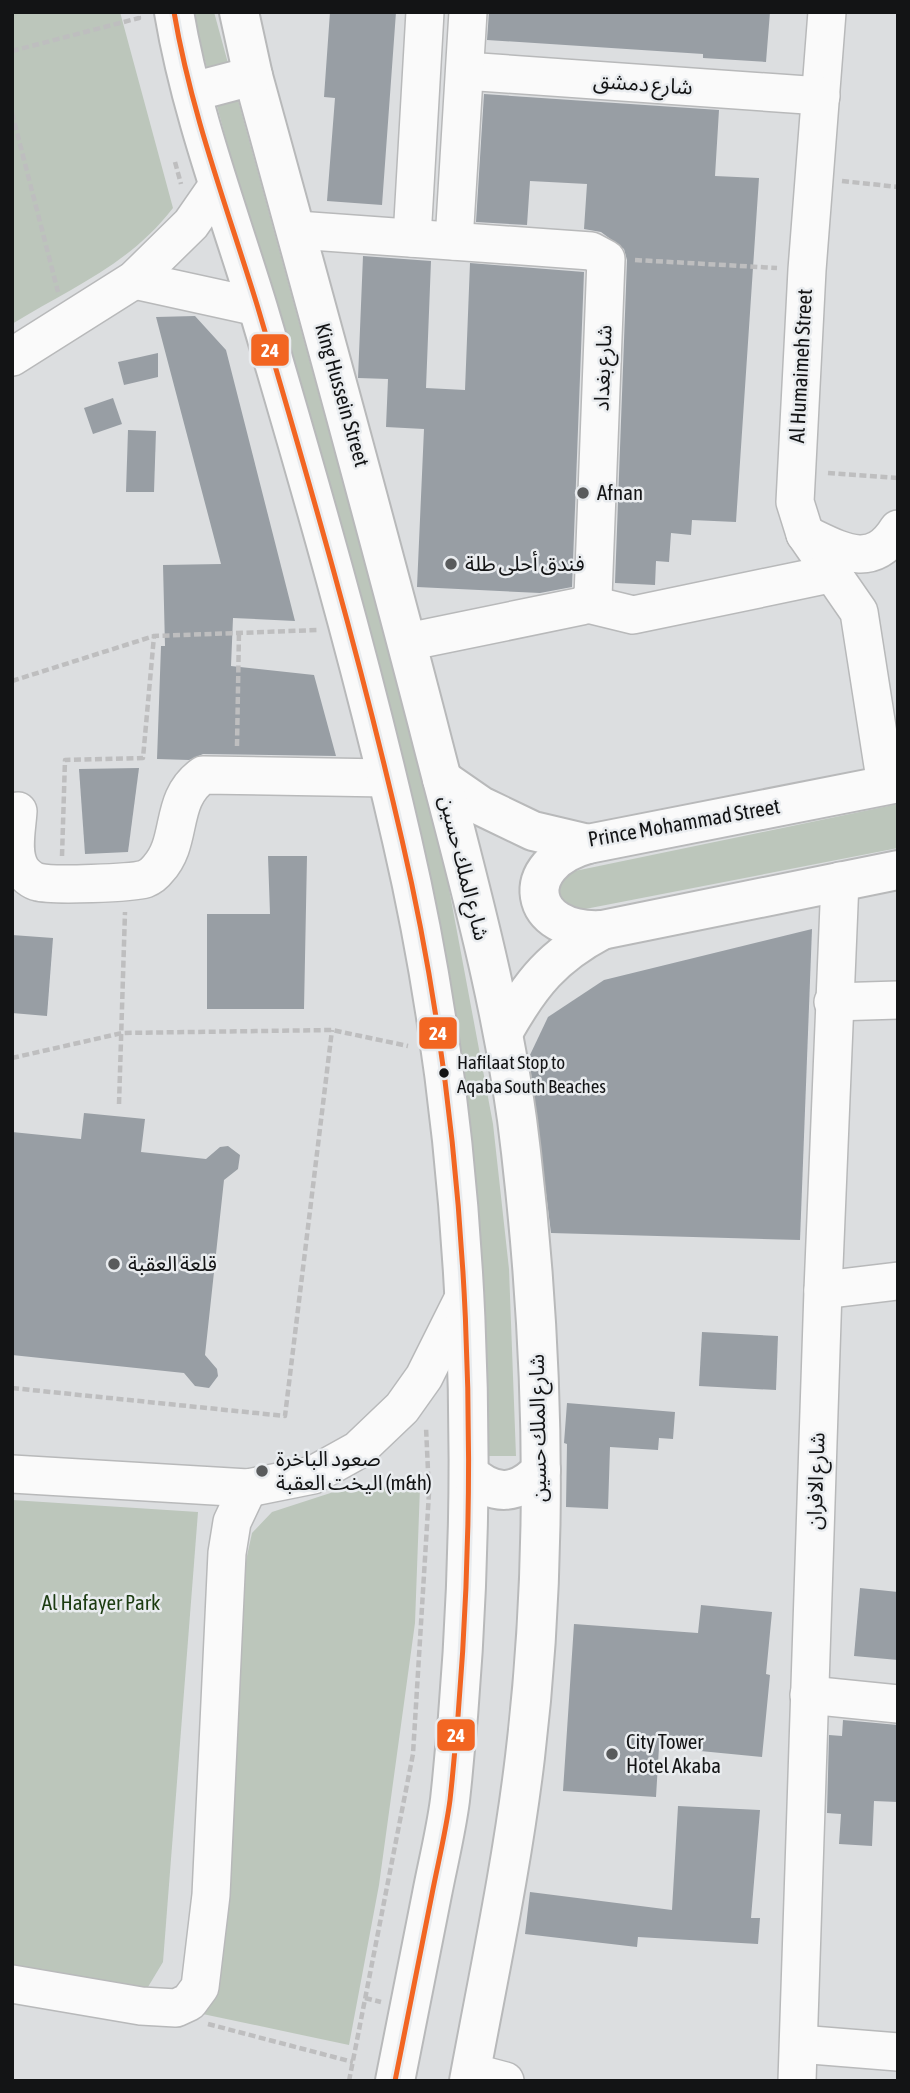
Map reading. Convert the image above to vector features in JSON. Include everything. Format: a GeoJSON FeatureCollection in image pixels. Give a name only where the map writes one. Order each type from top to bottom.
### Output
{"type":"FeatureCollection","features":[{"type":"Feature","properties":{"kind":"main road"},"geometry":{"type":"LineString","coordinates":[[174,12],[192,92],[218,185],[257,307],[347,627],[408,866],[439,1052],[452,1153],[463,1299],[469,1474],[462,1655],[449,1805],[395,2079]]}},
{"type":"Feature","properties":{"kind":"main road","name":"King Hussein Street"},"geometry":{"type":"LineString","coordinates":[[239,12],[442,779]]}},
{"type":"Feature","properties":{"kind":"main road"},"geometry":{"type":"LineString","coordinates":[[192,92],[254,76]]}},
{"type":"Feature","properties":{"kind":"main road","name":"Prince Mohammad Street"},"geometry":{"type":"LineString","coordinates":[[442,779],[481,806],[523,827],[588,844],[892,784]]}},
{"type":"Feature","properties":{"kind":"main road","name":"شارع الملك حسين"},"geometry":{"type":"LineString","coordinates":[[442,779],[503,1031],[521,1150],[531,1264],[541,1470],[536,1641],[526,1752],[482,2078]]}},
{"type":"Feature","properties":{"kind":"main road"},"geometry":{"type":"LineString","coordinates":[[588,844],[555,857],[545,871],[540,887],[543,905],[553,919],[568,928],[602,930],[898,870]]}},
{"type":"Feature","properties":{"kind":"main road"},"geometry":{"type":"LineString","coordinates":[[503,1031],[527,989],[548,967],[570,947],[602,930]]}},
{"type":"Feature","properties":{"kind":"main road"},"geometry":{"type":"LineString","coordinates":[[469,1474],[481,1485],[511,1490],[527,1485],[541,1470]]}},
{"type":"Feature","properties":{"kind":"street"},"geometry":{"type":"LineString","coordinates":[[412,238],[425,12]]}},
{"type":"Feature","properties":{"kind":"street"},"geometry":{"type":"LineString","coordinates":[[454,241],[468,12]]}},
{"type":"Feature","properties":{"kind":"street","name":"Al Humaimeh Street"},"geometry":{"type":"LineString","coordinates":[[827,12],[807,270],[795,502],[805,534],[859,612]]}},
{"type":"Feature","properties":{"kind":"street","name":"شارع دمشق"},"geometry":{"type":"LineString","coordinates":[[465,71],[821,96]]}},
{"type":"Feature","properties":{"kind":"street"},"geometry":{"type":"LineString","coordinates":[[12,356],[134,280],[191,224],[218,185]]}},
{"type":"Feature","properties":{"kind":"street"},"geometry":{"type":"LineString","coordinates":[[297,230],[591,251],[606,259]]}},
{"type":"Feature","properties":{"kind":"street","name":"شارع بغداد"},"geometry":{"type":"LineString","coordinates":[[588,604],[594,588],[606,259]]}},
{"type":"Feature","properties":{"kind":"street"},"geometry":{"type":"LineString","coordinates":[[134,280],[257,307]]}},
{"type":"Feature","properties":{"kind":"street"},"geometry":{"type":"LineString","coordinates":[[805,534],[854,555],[869,554],[895,546]]}},
{"type":"Feature","properties":{"kind":"street"},"geometry":{"type":"LineString","coordinates":[[892,784],[859,612],[895,546]]}},
{"type":"Feature","properties":{"kind":"street"},"geometry":{"type":"LineString","coordinates":[[407,642],[588,604],[633,615],[831,574]]}},
{"type":"Feature","properties":{"kind":"street"},"geometry":{"type":"LineString","coordinates":[[18,811],[16,856],[22,871],[36,883],[126,883],[148,878],[160,868],[189,785],[203,775],[386,778]]}},
{"type":"Feature","properties":{"kind":"street","name":"شارع الافران"},"geometry":{"type":"LineString","coordinates":[[797,2081],[839,881]]}},
{"type":"Feature","properties":{"kind":"street"},"geometry":{"type":"LineString","coordinates":[[833,1002],[898,1000]]}},
{"type":"Feature","properties":{"kind":"street"},"geometry":{"type":"LineString","coordinates":[[823,1290],[898,1281]]}},
{"type":"Feature","properties":{"kind":"street"},"geometry":{"type":"LineString","coordinates":[[12,1474],[248,1488],[313,1475],[358,1450],[402,1408],[424,1377],[463,1299]]}},
{"type":"Feature","properties":{"kind":"street"},"geometry":{"type":"LineString","coordinates":[[12,1984],[141,2006],[176,2008],[189,2002],[200,1987],[211,1895],[227,1553],[232,1522],[248,1488]]}},
{"type":"Feature","properties":{"kind":"street"},"geometry":{"type":"LineString","coordinates":[[809,1695],[898,1704]]}},
{"type":"Feature","properties":{"kind":"street"},"geometry":{"type":"LineString","coordinates":[[799,2044],[898,2052]]}},
{"type":"Feature","properties":{"kind":"path"},"geometry":{"type":"LineString","coordinates":[[12,51],[139,18],[138,12]]}},
{"type":"Feature","properties":{"kind":"path"},"geometry":{"type":"LineString","coordinates":[[12,113],[65,322]]}},
{"type":"Feature","properties":{"kind":"path"},"geometry":{"type":"LineString","coordinates":[[814,179],[898,187]]}},
{"type":"Feature","properties":{"kind":"path"},"geometry":{"type":"LineString","coordinates":[[606,259],[807,270]]}},
{"type":"Feature","properties":{"kind":"path"},"geometry":{"type":"LineString","coordinates":[[795,471],[898,478]]}},
{"type":"Feature","properties":{"kind":"path"},"geometry":{"type":"LineString","coordinates":[[12,681],[154,636],[347,627]]}},
{"type":"Feature","properties":{"kind":"path"},"geometry":{"type":"LineString","coordinates":[[237,775],[239,631]]}},
{"type":"Feature","properties":{"kind":"path"},"geometry":{"type":"LineString","coordinates":[[62,882],[65,760],[143,758],[154,636]]}},
{"type":"Feature","properties":{"kind":"path"},"geometry":{"type":"LineString","coordinates":[[119,1104],[126,883]]}},
{"type":"Feature","properties":{"kind":"path"},"geometry":{"type":"LineString","coordinates":[[12,1058],[122,1033],[332,1030],[439,1052]]}},
{"type":"Feature","properties":{"kind":"path"},"geometry":{"type":"LineString","coordinates":[[12,1388],[285,1416],[332,1030]]}},
{"type":"Feature","properties":{"kind":"path"},"geometry":{"type":"LineString","coordinates":[[349,2081],[413,1754],[429,1493],[424,1377]]}},
{"type":"Feature","properties":{"kind":"path"},"geometry":{"type":"LineString","coordinates":[[194,2020],[353,2062]]}},
{"type":"Feature","properties":{"kind":"green space"},"geometry":{"type":"Polygon","coordinates":[[[12,12],[120,12],[173,208],[156,228],[119,260],[12,324],[12,12]]]}},
{"type":"Feature","properties":{"kind":"green space"},"geometry":{"type":"Polygon","coordinates":[[[192,12],[214,12],[438,830],[493,1124],[509,1269],[516,1456],[480,1456],[467,1140],[241,196],[192,12]]]}},
{"type":"Feature","properties":{"kind":"green space"},"geometry":{"type":"Polygon","coordinates":[[[898,804],[898,848],[580,910],[558,907],[554,882],[570,872],[898,804]]]}},
{"type":"Feature","properties":{"kind":"green space"},"geometry":{"type":"Polygon","coordinates":[[[352,1486],[420,1487],[415,1623],[379,1885],[349,2045],[198,2013],[222,1925],[245,1565],[252,1533],[272,1512],[352,1486]]]}},
{"type":"Feature","properties":{"kind":"green space","name":"Al Hafayer Park"},"geometry":{"type":"Polygon","coordinates":[[[12,1500],[198,1512],[163,1962],[148,1987],[134,1990],[12,1971],[12,1500]]]}},
{"type":"Feature","properties":{"kind":"building"},"geometry":{"type":"Polygon","coordinates":[[[330,12],[396,12],[382,205],[327,201],[335,98],[324,97],[330,12]]]}},
{"type":"Feature","properties":{"kind":"building"},"geometry":{"type":"Polygon","coordinates":[[[489,12],[770,12],[766,62],[703,58],[703,54],[487,40],[489,12]]]}},
{"type":"Feature","properties":{"kind":"building"},"geometry":{"type":"Polygon","coordinates":[[[484,94],[719,110],[715,176],[759,178],[736,522],[692,520],[691,535],[671,533],[669,562],[656,561],[655,585],[615,583],[627,260],[624,249],[601,232],[584,229],[587,184],[530,181],[527,225],[476,222],[484,94]]]}},
{"type":"Feature","properties":{"kind":"building"},"geometry":{"type":"Polygon","coordinates":[[[363,256],[431,261],[426,388],[465,390],[470,263],[584,272],[572,587],[540,593],[417,587],[424,429],[386,427],[388,379],[358,378],[363,256]]]}},
{"type":"Feature","properties":{"kind":"building"},"geometry":{"type":"Polygon","coordinates":[[[195,316],[226,350],[295,621],[233,618],[231,666],[314,675],[336,756],[203,754],[189,760],[157,759],[161,646],[165,646],[163,565],[221,564],[156,317],[195,316]]]}},
{"type":"Feature","properties":{"kind":"building"},"geometry":{"type":"Polygon","coordinates":[[[158,353],[158,377],[124,385],[118,362],[158,353]]]}},
{"type":"Feature","properties":{"kind":"building"},"geometry":{"type":"Polygon","coordinates":[[[113,398],[122,424],[93,434],[84,408],[113,398]]]}},
{"type":"Feature","properties":{"kind":"building"},"geometry":{"type":"Polygon","coordinates":[[[128,430],[156,431],[154,492],[126,492],[128,430]]]}},
{"type":"Feature","properties":{"kind":"building"},"geometry":{"type":"Polygon","coordinates":[[[139,768],[128,852],[85,854],[79,769],[139,768]]]}},
{"type":"Feature","properties":{"kind":"building"},"geometry":{"type":"Polygon","coordinates":[[[268,856],[307,856],[304,1009],[207,1009],[207,914],[270,914],[268,856]]]}},
{"type":"Feature","properties":{"kind":"building"},"geometry":{"type":"Polygon","coordinates":[[[812,929],[800,1240],[551,1233],[529,1057],[548,1017],[604,980],[812,929]]]}},
{"type":"Feature","properties":{"kind":"building"},"geometry":{"type":"Polygon","coordinates":[[[12,935],[53,938],[47,1016],[12,1013],[12,935]]]}},
{"type":"Feature","properties":{"kind":"building","name":"قلعة العقبة"},"geometry":{"type":"Polygon","coordinates":[[[84,1113],[145,1119],[141,1152],[206,1159],[220,1147],[228,1146],[240,1155],[238,1169],[224,1180],[205,1355],[217,1369],[218,1376],[209,1388],[195,1386],[184,1373],[12,1355],[12,1132],[81,1139],[84,1113]]]}},
{"type":"Feature","properties":{"kind":"building"},"geometry":{"type":"Polygon","coordinates":[[[702,1332],[778,1336],[776,1390],[699,1386],[702,1332]]]}},
{"type":"Feature","properties":{"kind":"building"},"geometry":{"type":"Polygon","coordinates":[[[567,1403],[675,1412],[673,1439],[659,1438],[658,1450],[610,1447],[608,1509],[566,1507],[567,1444],[564,1443],[567,1403]]]}},
{"type":"Feature","properties":{"kind":"building"},"geometry":{"type":"Polygon","coordinates":[[[860,1588],[898,1592],[898,1660],[854,1656],[860,1588]]]}},
{"type":"Feature","properties":{"kind":"building"},"geometry":{"type":"Polygon","coordinates":[[[701,1605],[772,1612],[766,1674],[770,1675],[762,1757],[659,1747],[656,1797],[563,1791],[574,1624],[698,1633],[701,1605]]]}},
{"type":"Feature","properties":{"kind":"building"},"geometry":{"type":"Polygon","coordinates":[[[843,1720],[898,1725],[898,1802],[874,1801],[872,1846],[839,1844],[841,1814],[827,1813],[829,1735],[842,1736],[843,1720]]]}},
{"type":"Feature","properties":{"kind":"building"},"geometry":{"type":"Polygon","coordinates":[[[678,1806],[760,1810],[751,1918],[760,1918],[758,1944],[638,1937],[637,1947],[525,1934],[530,1892],[672,1910],[678,1806]]]}},
{"type":"Feature","properties":{"kind":"transit line","name":"24"},"geometry":{"type":"LineString","coordinates":[[174,12],[200,124],[297,440],[386,773],[426,956],[444,1075],[457,1196],[465,1318],[468,1440],[467,1561],[461,1682],[450,1800],[395,2081]]}},
{"type":"Feature","properties":{"kind":"place","name":"Afnan"},"geometry":{"type":"Point","coordinates":[583,493]}},
{"type":"Feature","properties":{"kind":"place","name":"فندق أحلى طلة"},"geometry":{"type":"Point","coordinates":[451,564]}},
{"type":"Feature","properties":{"kind":"place","name":"Hafilaat Stop to Aqaba South Beaches"},"geometry":{"type":"Point","coordinates":[444,1073]}},
{"type":"Feature","properties":{"kind":"place","name":"قلعة العقبة"},"geometry":{"type":"Point","coordinates":[114,1264]}},
{"type":"Feature","properties":{"kind":"place","name":"صعود الباخرة اليخت العقبة (m&h)"},"geometry":{"type":"Point","coordinates":[262,1471]}},
{"type":"Feature","properties":{"kind":"place","name":"City Tower Hotel Akaba"},"geometry":{"type":"Point","coordinates":[612,1754]}}]}
